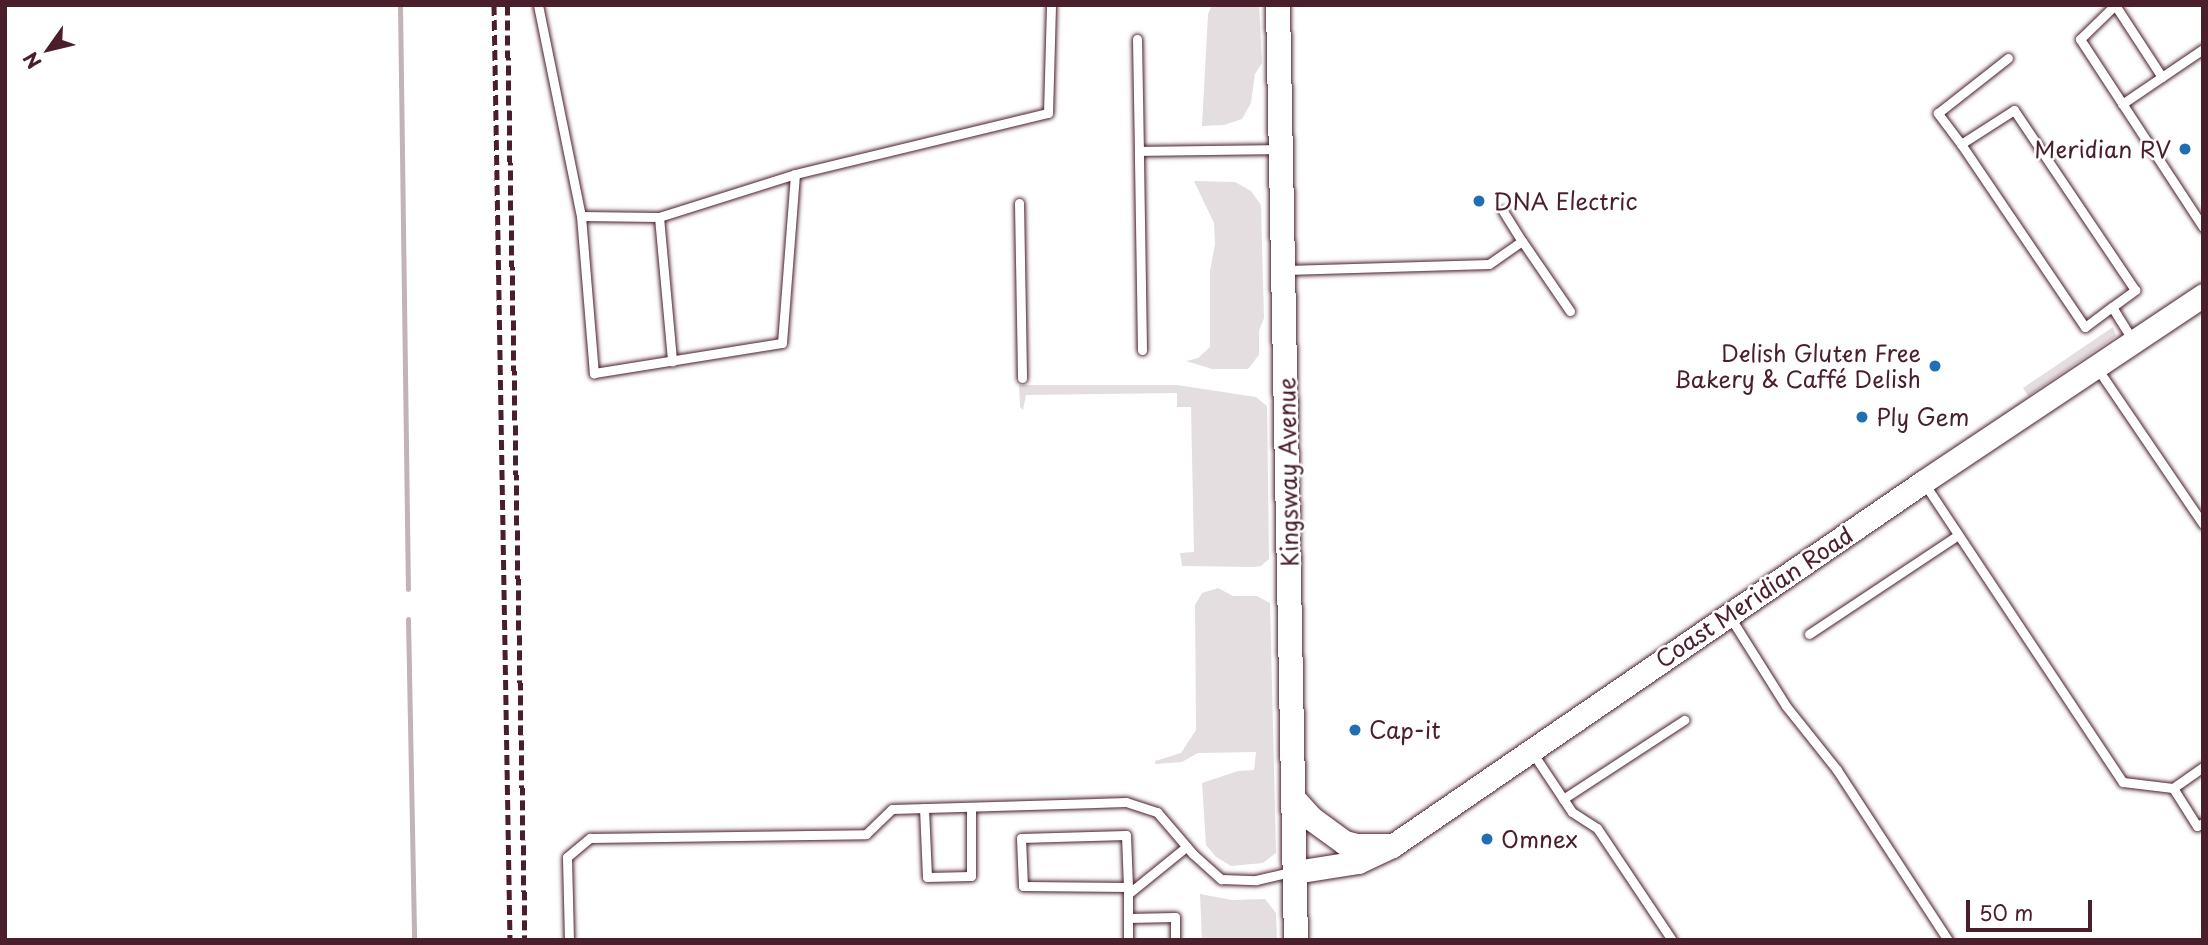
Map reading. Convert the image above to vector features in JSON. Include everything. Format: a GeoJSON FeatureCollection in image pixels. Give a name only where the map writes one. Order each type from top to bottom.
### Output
{"type":"FeatureCollection","features":[{"type":"Feature","properties":{"kind":"main road","name":"Kingsway Avenue"},"geometry":{"type":"LineString","coordinates":[[1278,5],[1296,940]]}},
{"type":"Feature","properties":{"kind":"main road"},"geometry":{"type":"LineString","coordinates":[[1293,798],[1334,838],[1357,846],[1392,846]]}},
{"type":"Feature","properties":{"kind":"street","name":"Coast Meridian Road"},"geometry":{"type":"LineString","coordinates":[[1295,872],[1358,862],[1392,846],[1530,749],[2203,295]]}},
{"type":"Feature","properties":{"kind":"lane"},"geometry":{"type":"LineString","coordinates":[[538,5],[582,216],[594,373],[782,343],[795,174]]}},
{"type":"Feature","properties":{"kind":"lane"},"geometry":{"type":"LineString","coordinates":[[582,216],[659,217],[795,174],[1048,113],[1051,5]]}},
{"type":"Feature","properties":{"kind":"lane"},"geometry":{"type":"LineString","coordinates":[[2162,77],[2115,5],[2080,39],[2202,224]]}},
{"type":"Feature","properties":{"kind":"lane"},"geometry":{"type":"LineString","coordinates":[[1137,39],[1142,351]]}},
{"type":"Feature","properties":{"kind":"lane"},"geometry":{"type":"LineString","coordinates":[[2122,104],[2203,49]]}},
{"type":"Feature","properties":{"kind":"lane"},"geometry":{"type":"LineString","coordinates":[[1961,144],[2014,110],[2136,290],[2085,327],[1938,113],[2008,58]]}},
{"type":"Feature","properties":{"kind":"lane"},"geometry":{"type":"LineString","coordinates":[[1139,152],[1281,149]]}},
{"type":"Feature","properties":{"kind":"lane"},"geometry":{"type":"LineString","coordinates":[[1019,203],[1022,378]]}},
{"type":"Feature","properties":{"kind":"lane"},"geometry":{"type":"LineString","coordinates":[[1503,211],[1570,311]]}},
{"type":"Feature","properties":{"kind":"lane"},"geometry":{"type":"LineString","coordinates":[[659,217],[672,361]]}},
{"type":"Feature","properties":{"kind":"lane"},"geometry":{"type":"LineString","coordinates":[[1284,270],[1489,264],[1522,241]]}},
{"type":"Feature","properties":{"kind":"lane"},"geometry":{"type":"LineString","coordinates":[[2112,307],[2134,341]]}},
{"type":"Feature","properties":{"kind":"lane"},"geometry":{"type":"LineString","coordinates":[[2096,367],[2203,524]]}},
{"type":"Feature","properties":{"kind":"lane"},"geometry":{"type":"LineString","coordinates":[[1923,482],[2123,782],[2173,788],[2203,766]]}},
{"type":"Feature","properties":{"kind":"lane"},"geometry":{"type":"LineString","coordinates":[[1809,634],[1958,535]]}},
{"type":"Feature","properties":{"kind":"lane"},"geometry":{"type":"LineString","coordinates":[[1729,615],[1786,706],[1837,769],[1948,940]]}},
{"type":"Feature","properties":{"kind":"lane"},"geometry":{"type":"LineString","coordinates":[[1563,799],[1684,720]]}},
{"type":"Feature","properties":{"kind":"lane"},"geometry":{"type":"LineString","coordinates":[[1530,749],[1572,812],[1597,828],[1672,940]]}},
{"type":"Feature","properties":{"kind":"lane"},"geometry":{"type":"LineString","coordinates":[[2173,788],[2197,826],[2203,823]]}},
{"type":"Feature","properties":{"kind":"lane"},"geometry":{"type":"LineString","coordinates":[[569,940],[567,857],[590,838],[866,834],[891,809],[1126,802],[1157,812],[1186,847],[1221,879],[1256,880],[1295,872]]}},
{"type":"Feature","properties":{"kind":"lane"},"geometry":{"type":"LineString","coordinates":[[924,808],[927,877],[938,877],[971,876],[971,807]]}},
{"type":"Feature","properties":{"kind":"lane"},"geometry":{"type":"LineString","coordinates":[[1128,940],[1128,890],[1126,835],[1021,838],[1023,886],[1128,890],[1186,847]]}},
{"type":"Feature","properties":{"kind":"lane"},"geometry":{"type":"LineString","coordinates":[[1128,918],[1175,918],[1175,940]]}},
{"type":"Feature","properties":{"kind":"shaded area"},"geometry":{"type":"Polygon","coordinates":[[[1212,5],[1259,5],[1262,63],[1255,74],[1251,103],[1242,119],[1224,125],[1202,126],[1208,14],[1212,5]]]}},
{"type":"Feature","properties":{"kind":"shaded area"},"geometry":{"type":"Polygon","coordinates":[[[1194,181],[1235,182],[1251,191],[1261,205],[1264,318],[1259,331],[1259,355],[1248,369],[1212,369],[1186,361],[1198,358],[1210,347],[1210,271],[1215,244],[1214,223],[1194,181]]]}},
{"type":"Feature","properties":{"kind":"shaded area"},"geometry":{"type":"Polygon","coordinates":[[[2113,327],[2116,336],[2028,396],[2023,388],[2113,327]]]}},
{"type":"Feature","properties":{"kind":"shaded area"},"geometry":{"type":"Polygon","coordinates":[[[1019,385],[1177,385],[1256,397],[1267,406],[1269,559],[1261,566],[1253,567],[1182,566],[1180,553],[1194,552],[1191,407],[1177,407],[1177,393],[1026,395],[1023,410],[1020,407],[1019,385]]]}},
{"type":"Feature","properties":{"kind":"shaded area"},"geometry":{"type":"Polygon","coordinates":[[[1218,588],[1233,596],[1257,596],[1270,603],[1276,853],[1263,863],[1231,866],[1216,857],[1206,845],[1202,783],[1238,771],[1254,770],[1256,752],[1198,753],[1182,762],[1155,764],[1155,761],[1181,753],[1196,730],[1195,605],[1202,593],[1218,588]]]}},
{"type":"Feature","properties":{"kind":"shaded area"},"geometry":{"type":"Polygon","coordinates":[[[1200,894],[1232,900],[1265,899],[1276,913],[1277,940],[1202,940],[1200,894]]]}},
{"type":"Feature","properties":{"kind":"waterway"},"geometry":{"type":"LineString","coordinates":[[400,5],[408,589]]}},
{"type":"Feature","properties":{"kind":"waterway"},"geometry":{"type":"LineString","coordinates":[[408,619],[414,940]]}},
{"type":"Feature","properties":{"kind":"railway"},"geometry":{"type":"LineString","coordinates":[[494,5],[510,940]]}},
{"type":"Feature","properties":{"kind":"railway"},"geometry":{"type":"LineString","coordinates":[[507,5],[525,940]]}},
{"type":"Feature","properties":{"kind":"place","name":"Meridian RV"},"geometry":{"type":"Point","coordinates":[2185,149]}},
{"type":"Feature","properties":{"kind":"place","name":"DNA Electric"},"geometry":{"type":"Point","coordinates":[1479,201]}},
{"type":"Feature","properties":{"kind":"place","name":"Delish Gluten Free Bakery & Caffé Delish"},"geometry":{"type":"Point","coordinates":[1935,366]}},
{"type":"Feature","properties":{"kind":"place","name":"Ply Gem"},"geometry":{"type":"Point","coordinates":[1862,417]}},
{"type":"Feature","properties":{"kind":"place","name":"Cap-it"},"geometry":{"type":"Point","coordinates":[1355,730]}},
{"type":"Feature","properties":{"kind":"place","name":"Omnex"},"geometry":{"type":"Point","coordinates":[1487,839]}}]}
